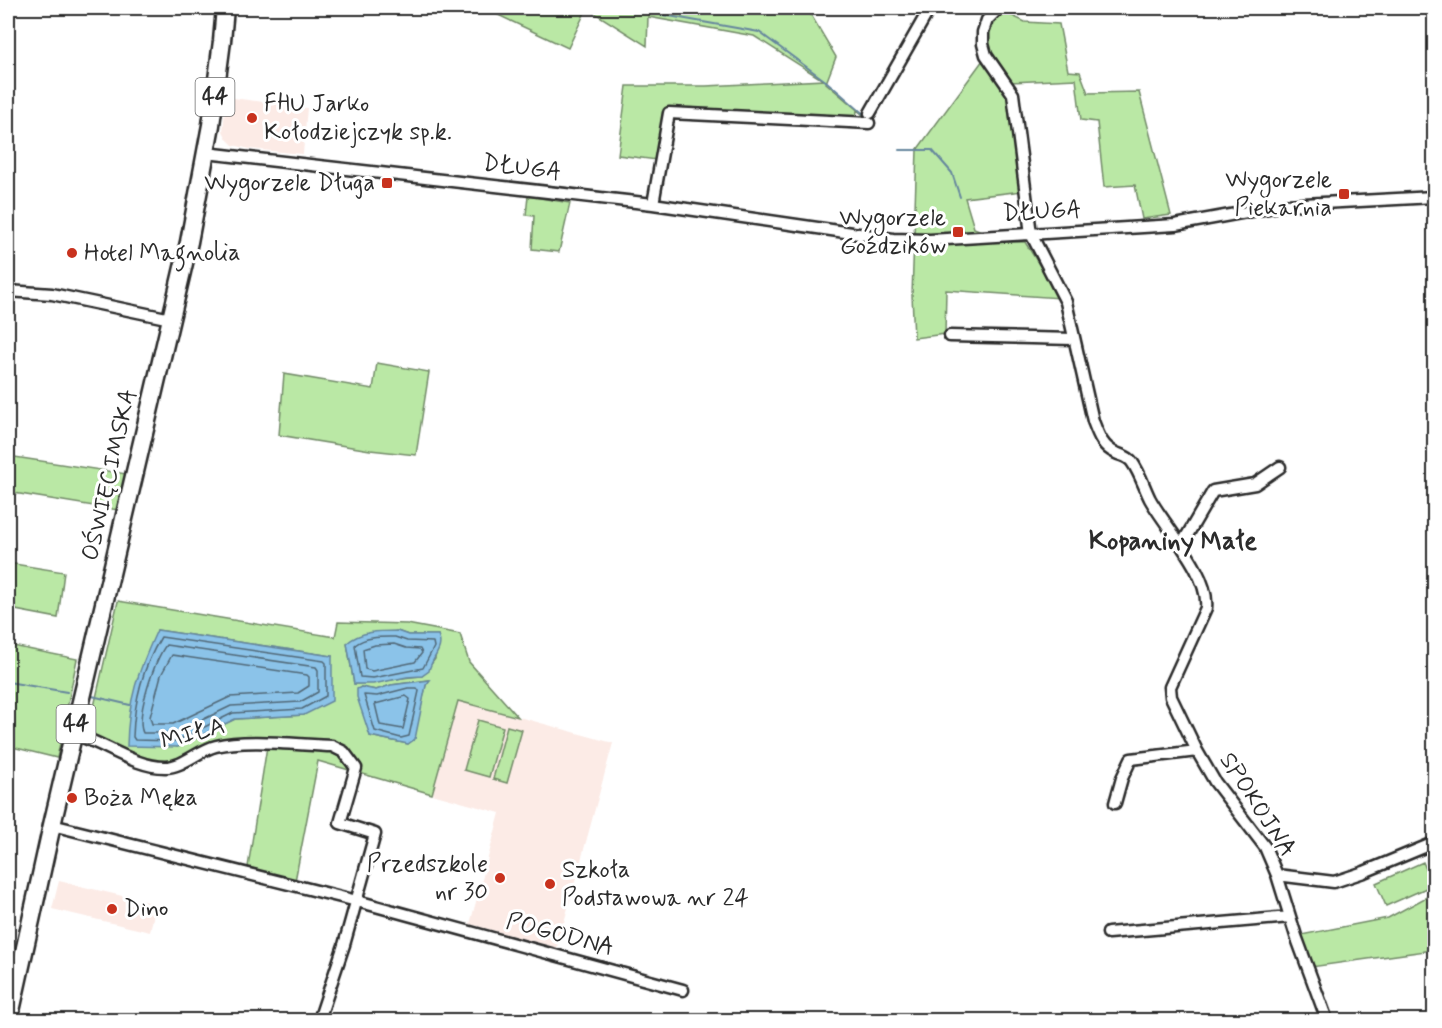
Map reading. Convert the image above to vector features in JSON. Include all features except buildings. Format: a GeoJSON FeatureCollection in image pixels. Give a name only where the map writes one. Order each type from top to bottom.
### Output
{"type":"FeatureCollection","features":[{"type":"Feature","properties":{"kind":"highway","name":"OŚWIĘCIMSKA"},"geometry":{"type":"LineString","coordinates":[[9,1020],[52,825],[189,242],[206,153],[225,8]]}},
{"type":"Feature","properties":{"kind":"highway","name":"OŚWIĘCIMSKA"},"geometry":{"type":"LineString","coordinates":[[21,1020],[26,950]]}},
{"type":"Feature","properties":{"kind":"street"},"geometry":{"type":"LineString","coordinates":[[653,204],[669,113],[870,118],[930,8]]}},
{"type":"Feature","properties":{"kind":"street","name":"SPOKOJNA"},"geometry":{"type":"LineString","coordinates":[[997,8],[987,20],[983,32],[983,44],[986,55],[1013,94],[1031,234],[1066,302],[1093,421],[1100,439],[1113,453],[1130,458],[1159,513],[1182,544],[1207,598],[1206,608],[1170,687],[1171,697],[1197,751],[1230,803],[1265,847],[1277,875],[1327,1020]]}},
{"type":"Feature","properties":{"kind":"street","name":"DŁUGA"},"geometry":{"type":"LineString","coordinates":[[206,153],[653,204],[893,239],[930,240],[1175,225],[1285,206],[1434,197]]}},
{"type":"Feature","properties":{"kind":"street"},"geometry":{"type":"LineString","coordinates":[[8,291],[52,294],[171,319]]}},
{"type":"Feature","properties":{"kind":"street"},"geometry":{"type":"LineString","coordinates":[[950,336],[1074,339]]}},
{"type":"Feature","properties":{"kind":"street"},"geometry":{"type":"LineString","coordinates":[[1182,544],[1214,491],[1255,484],[1280,467]]}},
{"type":"Feature","properties":{"kind":"street","name":"MIŁA"},"geometry":{"type":"LineString","coordinates":[[74,734],[94,740],[143,762],[162,767],[179,763],[217,746],[240,743],[332,746],[344,753],[356,768],[340,823],[375,834],[357,902]]}},
{"type":"Feature","properties":{"kind":"street","name":"SPOKOJNA"},"geometry":{"type":"LineString","coordinates":[[1115,803],[1122,778],[1131,759],[1197,751]]}},
{"type":"Feature","properties":{"kind":"street","name":"POGODNA"},"geometry":{"type":"LineString","coordinates":[[52,825],[357,902],[683,990]]}},
{"type":"Feature","properties":{"kind":"street"},"geometry":{"type":"LineString","coordinates":[[1277,875],[1334,882],[1365,872],[1434,843]]}},
{"type":"Feature","properties":{"kind":"street"},"geometry":{"type":"LineString","coordinates":[[319,1020],[357,902]]}},
{"type":"Feature","properties":{"kind":"street"},"geometry":{"type":"LineString","coordinates":[[1108,933],[1290,917]]}},
{"type":"Feature","properties":{"kind":"shaded area"},"geometry":{"type":"Polygon","coordinates":[[[226,97],[307,108],[303,154],[233,145],[223,131],[226,97]]]}},
{"type":"Feature","properties":{"kind":"shaded area"},"geometry":{"type":"Polygon","coordinates":[[[458,700],[613,743],[557,948],[470,924],[500,813],[432,794],[458,700]]]}},
{"type":"Feature","properties":{"kind":"shaded area"},"geometry":{"type":"Polygon","coordinates":[[[59,881],[156,904],[150,932],[52,909],[59,881]]]}},
{"type":"Feature","properties":{"kind":"green space"},"geometry":{"type":"Polygon","coordinates":[[[493,8],[587,8],[568,48],[496,14],[493,8]]]}},
{"type":"Feature","properties":{"kind":"green space"},"geometry":{"type":"Polygon","coordinates":[[[587,8],[807,8],[836,57],[826,83],[869,120],[857,110],[856,119],[667,109],[657,160],[618,155],[627,86],[706,86],[823,80],[754,36],[648,17],[647,46],[587,8]]]}},
{"type":"Feature","properties":{"kind":"green space"},"geometry":{"type":"Polygon","coordinates":[[[1002,11],[1025,22],[1059,24],[1068,71],[1080,72],[1088,93],[1139,92],[1171,215],[1142,219],[1135,185],[1104,187],[1097,122],[1081,120],[1076,79],[1011,82],[988,46],[988,34],[1002,11]]]}},
{"type":"Feature","properties":{"kind":"green space"},"geometry":{"type":"Polygon","coordinates":[[[983,60],[1002,84],[1009,98],[1022,191],[965,198],[974,228],[1010,242],[1025,242],[1060,298],[946,290],[945,334],[914,338],[912,295],[917,150],[983,60]]]}},
{"type":"Feature","properties":{"kind":"green space"},"geometry":{"type":"Polygon","coordinates":[[[528,196],[570,203],[559,252],[532,249],[534,216],[526,215],[528,196]]]}},
{"type":"Feature","properties":{"kind":"green space"},"geometry":{"type":"Polygon","coordinates":[[[377,363],[429,372],[416,455],[279,435],[284,374],[373,389],[377,363]]]}},
{"type":"Feature","properties":{"kind":"green space"},"geometry":{"type":"Polygon","coordinates":[[[8,456],[127,474],[118,510],[8,492],[8,456]]]}},
{"type":"Feature","properties":{"kind":"green space"},"geometry":{"type":"Polygon","coordinates":[[[8,563],[64,572],[58,618],[10,609],[8,626],[8,563]]]}},
{"type":"Feature","properties":{"kind":"green space"},"geometry":{"type":"Polygon","coordinates":[[[118,601],[335,637],[338,622],[407,624],[460,634],[469,662],[518,717],[458,701],[432,794],[318,761],[295,881],[248,867],[268,740],[180,758],[167,763],[148,760],[88,733],[118,601]],[[157,630],[177,747],[235,719],[304,715],[332,656],[157,630]],[[397,631],[347,643],[354,684],[422,676],[435,659],[438,635],[408,635],[397,631]],[[429,680],[391,685],[376,690],[361,687],[370,736],[408,744],[414,739],[429,680]]]}},
{"type":"Feature","properties":{"kind":"green space"},"geometry":{"type":"Polygon","coordinates":[[[8,645],[77,659],[57,758],[8,746],[8,645]]]}},
{"type":"Feature","properties":{"kind":"green space"},"geometry":{"type":"Polygon","coordinates":[[[478,720],[503,727],[489,777],[464,770],[478,720]]]}},
{"type":"Feature","properties":{"kind":"green space"},"geometry":{"type":"Polygon","coordinates":[[[507,726],[522,730],[507,783],[493,779],[507,726]]]}},
{"type":"Feature","properties":{"kind":"green space"},"geometry":{"type":"Polygon","coordinates":[[[1423,862],[1433,885],[1386,906],[1376,883],[1423,862]]]}},
{"type":"Feature","properties":{"kind":"green space"},"geometry":{"type":"Polygon","coordinates":[[[1434,893],[1432,950],[1311,967],[1301,935],[1388,918],[1434,893]]]}},
{"type":"Feature","properties":{"kind":"water"},"geometry":{"type":"Polygon","coordinates":[[[157,630],[332,656],[332,701],[304,715],[235,719],[178,747],[127,746],[129,714],[135,686],[157,630]]]}},
{"type":"Feature","properties":{"kind":"water"},"geometry":{"type":"Polygon","coordinates":[[[397,631],[408,635],[438,635],[439,649],[429,671],[422,676],[373,684],[354,684],[347,643],[364,634],[397,631]]]}},
{"type":"Feature","properties":{"kind":"water"},"geometry":{"type":"Polygon","coordinates":[[[430,680],[426,685],[415,739],[408,744],[370,736],[357,697],[357,689],[361,687],[376,690],[391,685],[430,680]]]}},
{"type":"Feature","properties":{"kind":"waterway"},"geometry":{"type":"LineString","coordinates":[[624,8],[759,32],[827,82],[867,117]]}},
{"type":"Feature","properties":{"kind":"waterway"},"geometry":{"type":"LineString","coordinates":[[900,150],[932,150],[952,173],[960,197]]}},
{"type":"Feature","properties":{"kind":"waterway"},"geometry":{"type":"LineString","coordinates":[[8,682],[67,692]]}},
{"type":"Feature","properties":{"kind":"waterway"},"geometry":{"type":"LineString","coordinates":[[92,696],[130,705]]}},
{"type":"Feature","properties":{"kind":"place","name":"FHU Jarko Kołodziejczyk sp.k."},"geometry":{"type":"Point","coordinates":[252,118]}},
{"type":"Feature","properties":{"kind":"place","name":"Wygorzele Długa"},"geometry":{"type":"Point","coordinates":[387,183]}},
{"type":"Feature","properties":{"kind":"place","name":"Wygorzele Piekarnia"},"geometry":{"type":"Point","coordinates":[1344,194]}},
{"type":"Feature","properties":{"kind":"place","name":"Wygorzele Goździków"},"geometry":{"type":"Point","coordinates":[958,232]}},
{"type":"Feature","properties":{"kind":"place","name":"Hotel Magnolia"},"geometry":{"type":"Point","coordinates":[72,253]}},
{"type":"Feature","properties":{"kind":"place","name":"Boża Męka"},"geometry":{"type":"Point","coordinates":[72,798]}},
{"type":"Feature","properties":{"kind":"place","name":"Przedszkole nr 30"},"geometry":{"type":"Point","coordinates":[500,878]}},
{"type":"Feature","properties":{"kind":"place","name":"Szkoła Podstawowa nr 24"},"geometry":{"type":"Point","coordinates":[550,884]}},
{"type":"Feature","properties":{"kind":"place","name":"Dino"},"geometry":{"type":"Point","coordinates":[112,909]}},
{"type":"Feature","properties":{"kind":"district","name":"Kopaniny Małe"},"geometry":{"type":"Point","coordinates":[1173,542]}}]}
